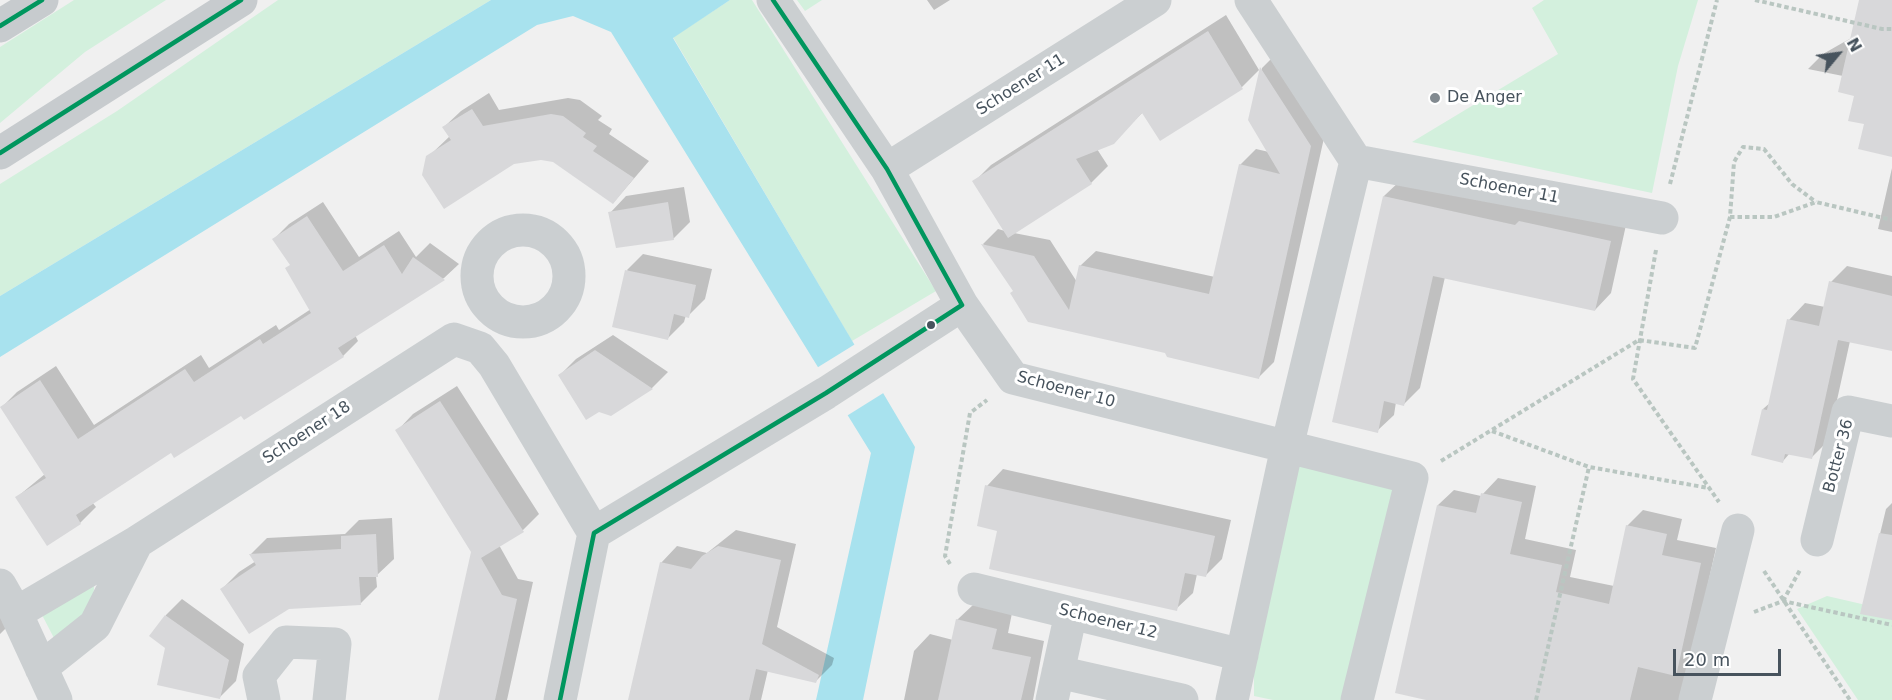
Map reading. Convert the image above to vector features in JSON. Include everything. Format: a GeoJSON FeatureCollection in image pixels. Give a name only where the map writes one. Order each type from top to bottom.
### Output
{"type":"FeatureCollection","features":[{"type":"Feature","properties":{"kind":"main road"},"geometry":{"type":"LineString","coordinates":[[0,26],[42,0]]}},
{"type":"Feature","properties":{"kind":"main road"},"geometry":{"type":"LineString","coordinates":[[0,153],[241,0]]}},
{"type":"Feature","properties":{"kind":"street","name":"Schoener 10"},"geometry":{"type":"LineString","coordinates":[[773,0],[887,169],[962,305],[1013,378],[1412,478]]}},
{"type":"Feature","properties":{"kind":"street","name":"Schoener 11"},"geometry":{"type":"LineString","coordinates":[[887,169],[1155,0]]}},
{"type":"Feature","properties":{"kind":"street"},"geometry":{"type":"LineString","coordinates":[[1233,700],[1287,447],[1356,161],[1251,0]]}},
{"type":"Feature","properties":{"kind":"street","name":"Schoener 11"},"geometry":{"type":"LineString","coordinates":[[1356,161],[1662,218]]}},
{"type":"Feature","properties":{"kind":"street"},"geometry":{"type":"LineString","coordinates":[[594,533],[826,393],[962,305]]}},
{"type":"Feature","properties":{"kind":"street"},"geometry":{"type":"LineString","coordinates":[[504,319],[480,348],[494,365],[594,533],[560,700]]}},
{"type":"Feature","properties":{"kind":"street","name":"Schoener 18"},"geometry":{"type":"LineString","coordinates":[[16,613],[137,542],[454,339],[480,348]]}},
{"type":"Feature","properties":{"kind":"street","name":"Botter 36"},"geometry":{"type":"LineString","coordinates":[[1817,540],[1848,412],[1892,421]]}},
{"type":"Feature","properties":{"kind":"street"},"geometry":{"type":"LineString","coordinates":[[1357,700],[1412,478]]}},
{"type":"Feature","properties":{"kind":"street"},"geometry":{"type":"LineString","coordinates":[[1695,700],[1738,530]]}},
{"type":"Feature","properties":{"kind":"street"},"geometry":{"type":"LineString","coordinates":[[42,668],[95,625],[137,542]]}},
{"type":"Feature","properties":{"kind":"street"},"geometry":{"type":"LineString","coordinates":[[0,585],[16,613],[56,700]]}},
{"type":"Feature","properties":{"kind":"street","name":"Schoener 12"},"geometry":{"type":"LineString","coordinates":[[974,589],[1242,655]]}},
{"type":"Feature","properties":{"kind":"street"},"geometry":{"type":"LineString","coordinates":[[1071,613],[1055,686],[1182,700]]}},
{"type":"Feature","properties":{"kind":"street"},"geometry":{"type":"LineString","coordinates":[[264,700],[259,676],[286,642],[335,644],[329,700]]}},
{"type":"Feature","properties":{"kind":"path"},"geometry":{"type":"LineString","coordinates":[[1717,0],[1662,218],[1633,379],[1738,530],[1850,700]]}},
{"type":"Feature","properties":{"kind":"path"},"geometry":{"type":"LineString","coordinates":[[1755,0],[1882,29],[1892,29]]}},
{"type":"Feature","properties":{"kind":"path"},"geometry":{"type":"LineString","coordinates":[[1412,478],[1640,340],[1695,348],[1730,217],[1734,162],[1743,147],[1764,150],[1792,184],[1816,202],[1892,220]]}},
{"type":"Feature","properties":{"kind":"path"},"geometry":{"type":"LineString","coordinates":[[1730,217],[1774,217],[1816,202]]}},
{"type":"Feature","properties":{"kind":"path"},"geometry":{"type":"LineString","coordinates":[[974,589],[963,586],[945,556],[970,413],[1013,378]]}},
{"type":"Feature","properties":{"kind":"path"},"geometry":{"type":"LineString","coordinates":[[1492,430],[1589,467],[1709,488]]}},
{"type":"Feature","properties":{"kind":"path"},"geometry":{"type":"LineString","coordinates":[[1536,700],[1589,467]]}},
{"type":"Feature","properties":{"kind":"path"},"geometry":{"type":"LineString","coordinates":[[1783,601],[1892,625]]}},
{"type":"Feature","properties":{"kind":"green space"},"geometry":{"type":"Polygon","coordinates":[[[74,0],[166,0],[85,52],[0,123],[0,47],[74,0]]]}},
{"type":"Feature","properties":{"kind":"green space"},"geometry":{"type":"Polygon","coordinates":[[[278,0],[491,0],[0,296],[0,184],[117,111],[278,0]]]}},
{"type":"Feature","properties":{"kind":"green space"},"geometry":{"type":"Polygon","coordinates":[[[730,0],[752,0],[936,291],[852,341],[673,37],[730,0]]]}},
{"type":"Feature","properties":{"kind":"green space"},"geometry":{"type":"Polygon","coordinates":[[[797,0],[822,0],[805,11],[797,0]]]}},
{"type":"Feature","properties":{"kind":"green space"},"geometry":{"type":"Polygon","coordinates":[[[1544,0],[1698,0],[1678,66],[1652,193],[1412,142],[1558,54],[1532,8],[1544,0]]]}},
{"type":"Feature","properties":{"kind":"green space"},"geometry":{"type":"Polygon","coordinates":[[[1300,460],[1399,484],[1343,700],[1273,700],[1254,696],[1254,662],[1300,460]]]}},
{"type":"Feature","properties":{"kind":"green space"},"geometry":{"type":"Polygon","coordinates":[[[94,579],[94,591],[89,608],[78,621],[55,640],[41,613],[94,579]]]}},
{"type":"Feature","properties":{"kind":"green space"},"geometry":{"type":"Polygon","coordinates":[[[1827,596],[1892,611],[1892,700],[1858,700],[1797,609],[1827,596]]]}},
{"type":"Feature","properties":{"kind":"water"},"geometry":{"type":"Polygon","coordinates":[[[491,0],[730,0],[673,38],[915,447],[863,700],[816,700],[871,453],[611,32],[573,16],[537,25],[0,357],[0,296],[491,0]]]}},
{"type":"Feature","properties":{"kind":"pier"},"geometry":{"type":"Polygon","coordinates":[[[857,343],[885,392],[845,417],[815,369],[857,343]]]}},
{"type":"Feature","properties":{"kind":"building"},"geometry":{"type":"Polygon","coordinates":[[[1859,0],[1892,0],[1892,157],[1858,149],[1864,124],[1848,121],[1854,96],[1838,92],[1859,0]]]}},
{"type":"Feature","properties":{"kind":"building"},"geometry":{"type":"Polygon","coordinates":[[[1208,31],[1243,89],[1160,141],[1142,113],[1114,144],[1076,159],[1092,184],[1008,238],[972,181],[1208,31]]]}},
{"type":"Feature","properties":{"kind":"building"},"geometry":{"type":"Polygon","coordinates":[[[1260,67],[1311,146],[1259,379],[1167,357],[1165,353],[1028,322],[1010,293],[1013,291],[981,244],[1034,256],[1069,310],[1079,265],[1209,294],[1239,164],[1280,174],[1248,120],[1260,67]]]}},
{"type":"Feature","properties":{"kind":"building"},"geometry":{"type":"Polygon","coordinates":[[[472,109],[483,126],[551,114],[563,116],[586,133],[583,137],[597,146],[593,151],[634,178],[613,204],[553,162],[541,160],[514,164],[444,209],[422,175],[426,156],[451,140],[442,127],[472,109]]]}},
{"type":"Feature","properties":{"kind":"building"},"geometry":{"type":"Polygon","coordinates":[[[1383,196],[1515,225],[1519,221],[1611,241],[1595,311],[1433,276],[1404,406],[1384,401],[1378,433],[1332,422],[1383,196]]]}},
{"type":"Feature","properties":{"kind":"building"},"geometry":{"type":"Polygon","coordinates":[[[668,202],[674,240],[616,248],[608,212],[668,202]]]}},
{"type":"Feature","properties":{"kind":"building"},"geometry":{"type":"Polygon","coordinates":[[[307,216],[343,271],[384,245],[402,274],[413,257],[445,280],[338,348],[344,357],[244,420],[241,416],[174,458],[171,453],[76,515],[81,524],[47,546],[15,497],[46,478],[0,407],[40,380],[78,439],[185,369],[194,382],[260,339],[263,344],[311,313],[285,268],[290,265],[272,239],[307,216]]]}},
{"type":"Feature","properties":{"kind":"building"},"geometry":{"type":"Polygon","coordinates":[[[625,270],[696,285],[689,318],[674,314],[668,340],[612,327],[625,270]]]}},
{"type":"Feature","properties":{"kind":"building"},"geometry":{"type":"Polygon","coordinates":[[[1829,281],[1892,296],[1892,351],[1838,340],[1812,459],[1785,454],[1783,463],[1751,455],[1762,409],[1767,410],[1787,319],[1819,326],[1829,281]]]}},
{"type":"Feature","properties":{"kind":"building"},"geometry":{"type":"Polygon","coordinates":[[[595,350],[653,389],[611,416],[599,412],[586,420],[558,375],[595,350]]]}},
{"type":"Feature","properties":{"kind":"building"},"geometry":{"type":"Polygon","coordinates":[[[440,401],[524,532],[481,558],[502,595],[517,599],[495,700],[438,700],[471,552],[395,430],[440,401]]]}},
{"type":"Feature","properties":{"kind":"building"},"geometry":{"type":"Polygon","coordinates":[[[985,485],[1215,536],[1206,577],[1185,573],[1177,611],[989,569],[997,531],[977,526],[985,485]]]}},
{"type":"Feature","properties":{"kind":"building"},"geometry":{"type":"Polygon","coordinates":[[[1481,493],[1522,502],[1510,554],[1562,565],[1556,592],[1609,604],[1626,525],[1667,534],[1662,555],[1701,563],[1676,676],[1638,667],[1630,700],[1426,700],[1395,693],[1437,505],[1476,513],[1481,493]]]}},
{"type":"Feature","properties":{"kind":"building"},"geometry":{"type":"Polygon","coordinates":[[[1879,533],[1892,535],[1892,620],[1860,614],[1879,533]]]}},
{"type":"Feature","properties":{"kind":"building"},"geometry":{"type":"Polygon","coordinates":[[[376,534],[378,577],[359,577],[361,605],[289,609],[249,634],[220,589],[256,565],[249,554],[341,549],[341,536],[376,534]]]}},
{"type":"Feature","properties":{"kind":"building"},"geometry":{"type":"Polygon","coordinates":[[[718,546],[781,560],[762,644],[819,675],[816,683],[756,669],[749,700],[628,700],[660,562],[691,569],[702,556],[718,546]]]}},
{"type":"Feature","properties":{"kind":"building"},"geometry":{"type":"Polygon","coordinates":[[[165,615],[229,660],[220,699],[157,685],[165,648],[149,636],[165,615]]]}},
{"type":"Feature","properties":{"kind":"building"},"geometry":{"type":"Polygon","coordinates":[[[956,619],[997,629],[992,649],[1031,657],[1021,700],[938,700],[956,619]]]}},
{"type":"Feature","properties":{"kind":"transit line"},"geometry":{"type":"LineString","coordinates":[[0,26],[42,0]]}},
{"type":"Feature","properties":{"kind":"transit line"},"geometry":{"type":"LineString","coordinates":[[0,153],[241,0]]}},
{"type":"Feature","properties":{"kind":"transit line"},"geometry":{"type":"LineString","coordinates":[[773,0],[887,169],[962,305]]}},
{"type":"Feature","properties":{"kind":"transit line"},"geometry":{"type":"LineString","coordinates":[[560,700],[594,533],[826,393],[962,305]]}},
{"type":"Feature","properties":{"kind":"place","name":"De Anger"},"geometry":{"type":"Point","coordinates":[1435,98]}}]}
